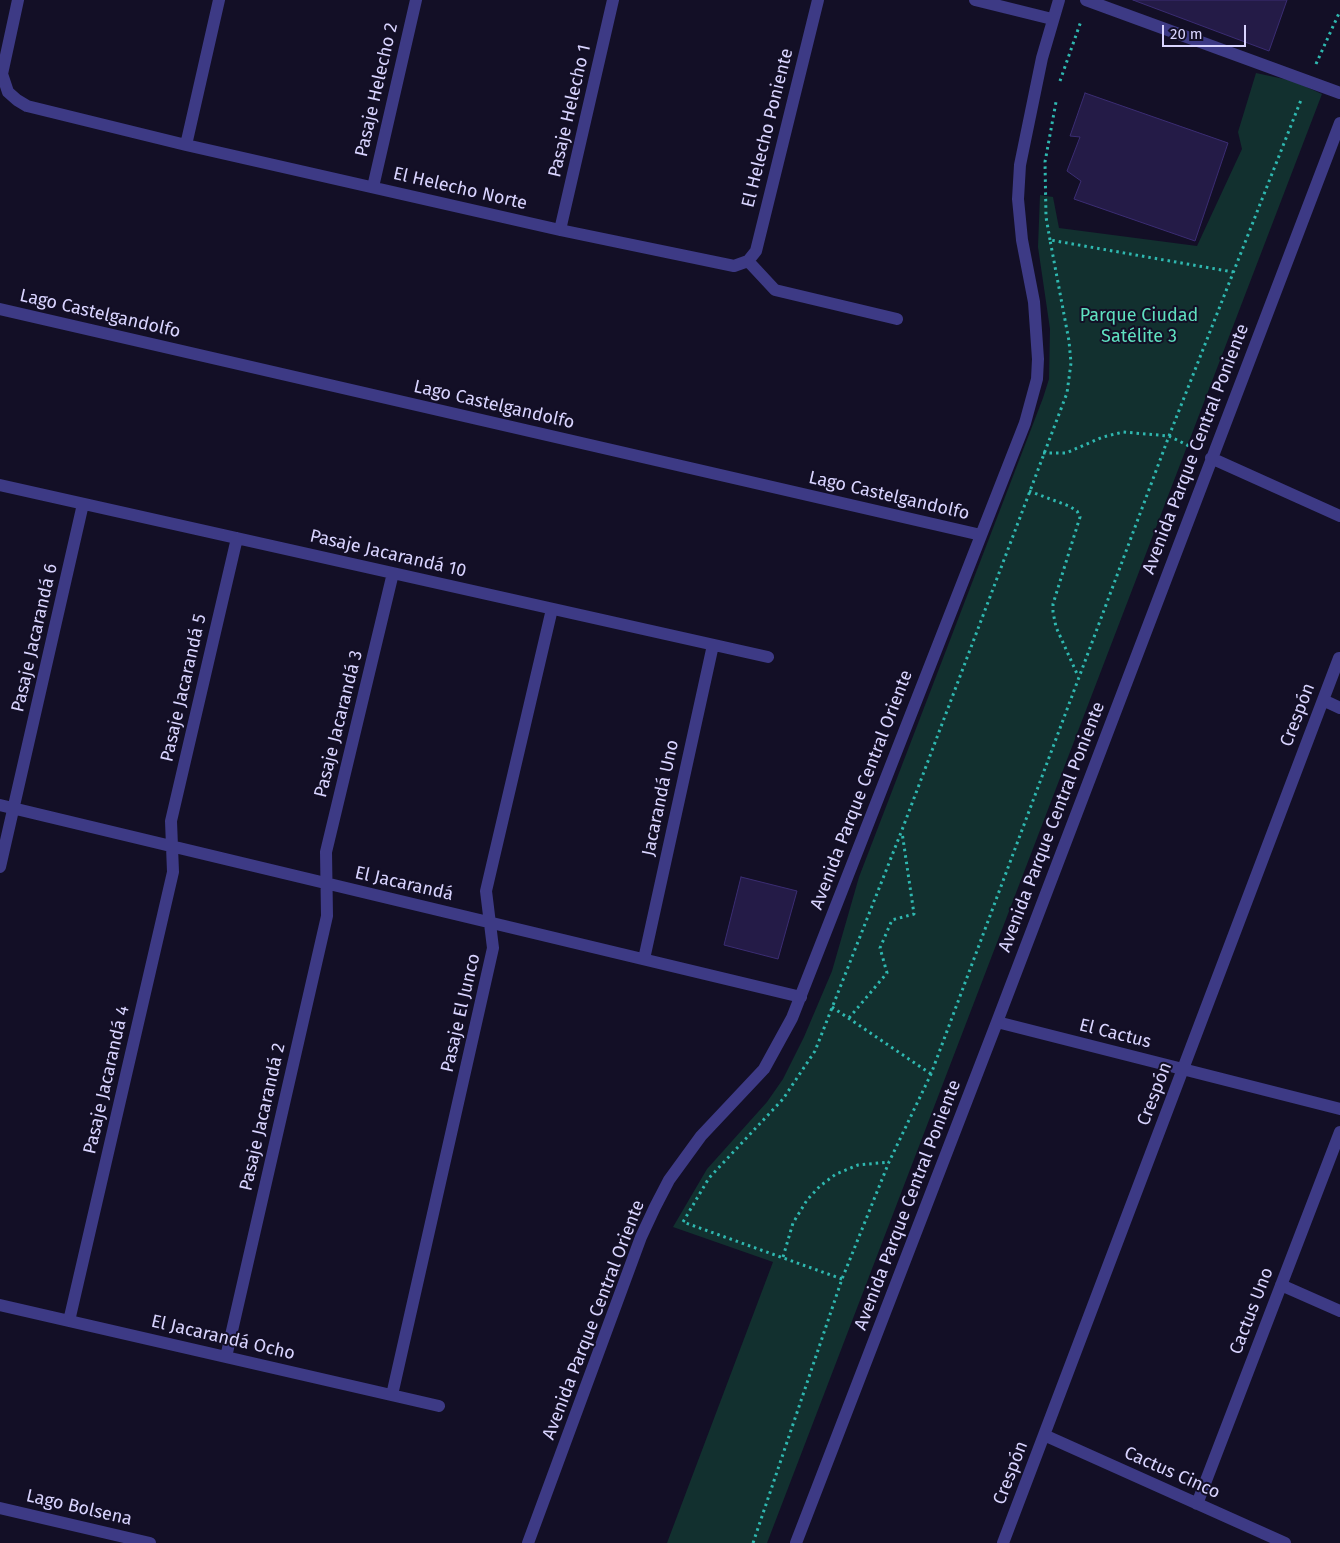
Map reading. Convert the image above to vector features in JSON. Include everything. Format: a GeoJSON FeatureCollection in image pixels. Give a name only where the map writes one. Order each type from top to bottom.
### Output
{"type":"FeatureCollection","features":[{"type":"Feature","properties":{"kind":"street","name":"El Helecho Norte"},"geometry":{"type":"LineString","coordinates":[[18,0],[3,65],[4,83],[8,92],[27,106],[186,145],[560,230],[734,266],[748,262]]}},
{"type":"Feature","properties":{"kind":"street"},"geometry":{"type":"LineString","coordinates":[[186,145],[219,0]]}},
{"type":"Feature","properties":{"kind":"street","name":"Pasaje Helecho 2"},"geometry":{"type":"LineString","coordinates":[[373,188],[416,0]]}},
{"type":"Feature","properties":{"kind":"street","name":"Pasaje Helecho 1"},"geometry":{"type":"LineString","coordinates":[[560,230],[613,0]]}},
{"type":"Feature","properties":{"kind":"street","name":"El Helecho Poniente"},"geometry":{"type":"LineString","coordinates":[[748,262],[756,251],[818,0]]}},
{"type":"Feature","properties":{"kind":"street"},"geometry":{"type":"LineString","coordinates":[[975,0],[1052,19]]}},
{"type":"Feature","properties":{"kind":"street","name":"Avenida Parque Central Oriente"},"geometry":{"type":"LineString","coordinates":[[528,1543],[641,1237],[669,1180],[700,1136],[764,1069],[783,1038],[1025,423],[1037,379],[1038,359],[1034,302],[1022,240],[1018,199],[1024,140],[1052,19],[1059,0]]}},
{"type":"Feature","properties":{"kind":"street"},"geometry":{"type":"LineString","coordinates":[[1087,0],[1309,80],[1340,93]]}},
{"type":"Feature","properties":{"kind":"street","name":"Avenida Parque Central Poniente"},"geometry":{"type":"LineString","coordinates":[[796,1543],[1340,123]]}},
{"type":"Feature","properties":{"kind":"street"},"geometry":{"type":"LineString","coordinates":[[748,262],[775,290],[897,319]]}},
{"type":"Feature","properties":{"kind":"street","name":"Lago Castelgandolfo"},"geometry":{"type":"LineString","coordinates":[[0,309],[981,535]]}},
{"type":"Feature","properties":{"kind":"street"},"geometry":{"type":"LineString","coordinates":[[1211,458],[1340,516]]}},
{"type":"Feature","properties":{"kind":"street","name":"Pasaje Jacarandá 10"},"geometry":{"type":"LineString","coordinates":[[0,485],[768,657]]}},
{"type":"Feature","properties":{"kind":"street","name":"Pasaje Jacarandá 6"},"geometry":{"type":"LineString","coordinates":[[0,868],[84,504]]}},
{"type":"Feature","properties":{"kind":"street","name":"Pasaje Jacarandá 5"},"geometry":{"type":"LineString","coordinates":[[172,846],[171,821],[237,538]]}},
{"type":"Feature","properties":{"kind":"street","name":"Pasaje Jacarandá 3"},"geometry":{"type":"LineString","coordinates":[[326,883],[326,852],[393,573]]}},
{"type":"Feature","properties":{"kind":"street","name":"Pasaje El Junco"},"geometry":{"type":"LineString","coordinates":[[392,1395],[493,948],[486,892],[552,609]]}},
{"type":"Feature","properties":{"kind":"street","name":"Jacarandá Uno"},"geometry":{"type":"LineString","coordinates":[[644,959],[713,645]]}},
{"type":"Feature","properties":{"kind":"street","name":"Crespón"},"geometry":{"type":"LineString","coordinates":[[1003,1543],[1339,658]]}},
{"type":"Feature","properties":{"kind":"street"},"geometry":{"type":"LineString","coordinates":[[1323,700],[1340,708]]}},
{"type":"Feature","properties":{"kind":"street","name":"El Jacarandá"},"geometry":{"type":"LineString","coordinates":[[0,805],[801,996]]}},
{"type":"Feature","properties":{"kind":"street","name":"Pasaje Jacarandá 4"},"geometry":{"type":"LineString","coordinates":[[69,1321],[173,872],[172,846]]}},
{"type":"Feature","properties":{"kind":"street","name":"Pasaje Jacarandá 2"},"geometry":{"type":"LineString","coordinates":[[226,1357],[327,916],[326,883]]}},
{"type":"Feature","properties":{"kind":"street","name":"El Cactus"},"geometry":{"type":"LineString","coordinates":[[997,1022],[1340,1109]]}},
{"type":"Feature","properties":{"kind":"street","name":"Cactus Uno"},"geometry":{"type":"LineString","coordinates":[[1197,1504],[1340,1132]]}},
{"type":"Feature","properties":{"kind":"street"},"geometry":{"type":"LineString","coordinates":[[1281,1285],[1340,1311]]}},
{"type":"Feature","properties":{"kind":"street","name":"El Jacarandá Ocho"},"geometry":{"type":"LineString","coordinates":[[0,1305],[439,1406]]}},
{"type":"Feature","properties":{"kind":"street","name":"Cactus Cinco"},"geometry":{"type":"LineString","coordinates":[[1044,1436],[1285,1543]]}},
{"type":"Feature","properties":{"kind":"street","name":"Lago Bolsena"},"geometry":{"type":"LineString","coordinates":[[0,1508],[150,1543]]}},
{"type":"Feature","properties":{"kind":"path"},"geometry":{"type":"LineString","coordinates":[[1059,89],[1087,0]]}},
{"type":"Feature","properties":{"kind":"path"},"geometry":{"type":"LineString","coordinates":[[752,1543],[842,1279],[889,1162],[931,1074],[1232,272],[1309,80],[1340,11]]}},
{"type":"Feature","properties":{"kind":"path"},"geometry":{"type":"LineString","coordinates":[[842,1279],[683,1222],[709,1178],[783,1099],[815,1051],[902,830],[1067,393],[1071,363],[1069,340],[1046,217],[1045,162],[1057,98]]}},
{"type":"Feature","properties":{"kind":"path"},"geometry":{"type":"LineString","coordinates":[[1050,240],[1232,272]]}},
{"type":"Feature","properties":{"kind":"path"},"geometry":{"type":"LineString","coordinates":[[1043,454],[1071,452],[1103,437],[1123,432],[1169,436],[1211,458]]}},
{"type":"Feature","properties":{"kind":"path"},"geometry":{"type":"LineString","coordinates":[[1029,491],[1069,506],[1078,511],[1080,517],[1053,604],[1056,627],[1079,676]]}},
{"type":"Feature","properties":{"kind":"path"},"geometry":{"type":"LineString","coordinates":[[849,1018],[887,973],[880,948],[892,920],[914,914],[902,830]]}},
{"type":"Feature","properties":{"kind":"path"},"geometry":{"type":"LineString","coordinates":[[832,1007],[931,1074]]}},
{"type":"Feature","properties":{"kind":"path"},"geometry":{"type":"LineString","coordinates":[[782,1257],[793,1224],[808,1200],[820,1186],[836,1174],[858,1165],[889,1162]]}},
{"type":"Feature","properties":{"kind":"green space","name":"Parque Ciudad Satélite 3"},"geometry":{"type":"Polygon","coordinates":[[[1256,73],[1293,81],[1322,94],[767,1543],[667,1543],[773,1262],[673,1227],[707,1169],[767,1102],[783,1079],[804,1037],[832,971],[859,877],[1043,398],[1049,379],[1050,329],[1038,247],[1040,195],[1053,197],[1059,228],[1197,246],[1242,149],[1238,132],[1256,73]]]}},
{"type":"Feature","properties":{"kind":"building"},"geometry":{"type":"Polygon","coordinates":[[[1133,0],[1287,0],[1269,51],[1133,0]]]}},
{"type":"Feature","properties":{"kind":"building"},"geometry":{"type":"Polygon","coordinates":[[[1085,93],[1228,143],[1195,241],[1074,199],[1081,181],[1067,171],[1080,137],[1070,136],[1085,93]]]}},
{"type":"Feature","properties":{"kind":"building"},"geometry":{"type":"Polygon","coordinates":[[[741,877],[797,891],[778,959],[724,945],[741,877]]]}}]}
